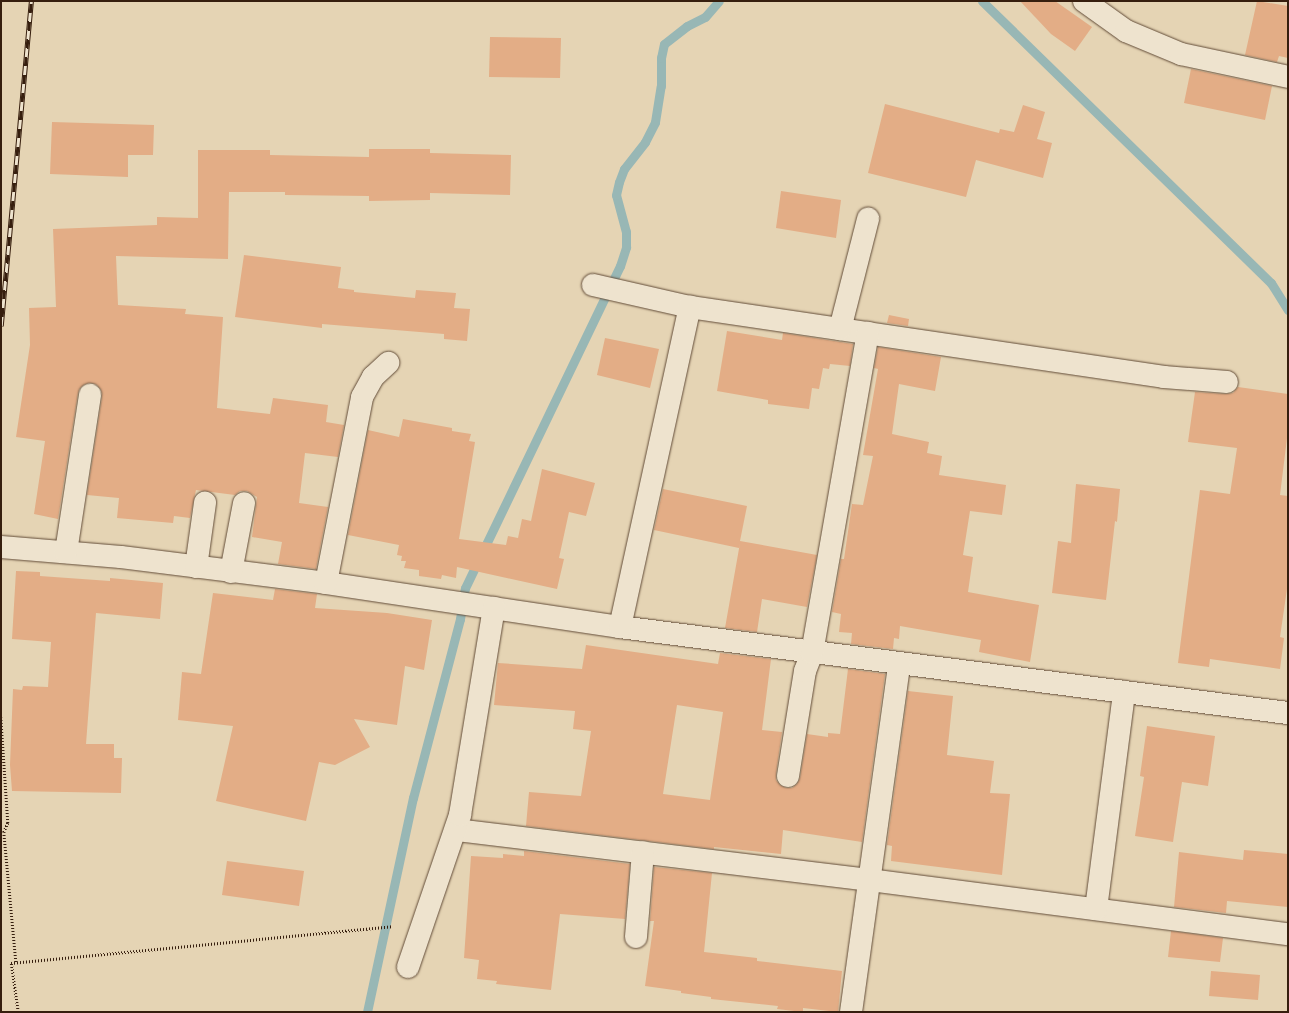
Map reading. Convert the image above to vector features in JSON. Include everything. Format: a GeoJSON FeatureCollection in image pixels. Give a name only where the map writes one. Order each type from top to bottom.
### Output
{"type":"FeatureCollection","features":[{"type":"Feature","properties":{"kind":"street"},"geometry":{"type":"LineString","coordinates":[[1084,1],[1126,31],[1181,54],[1288,77]]}},
{"type":"Feature","properties":{"kind":"street"},"geometry":{"type":"LineString","coordinates":[[840,329],[868,219]]}},
{"type":"Feature","properties":{"kind":"street"},"geometry":{"type":"LineString","coordinates":[[593,285],[690,306],[840,329],[1164,377],[1227,382]]}},
{"type":"Feature","properties":{"kind":"street"},"geometry":{"type":"LineString","coordinates":[[620,627],[690,306]]}},
{"type":"Feature","properties":{"kind":"street"},"geometry":{"type":"LineString","coordinates":[[788,776],[805,671],[812,653],[868,333]]}},
{"type":"Feature","properties":{"kind":"street"},"geometry":{"type":"LineString","coordinates":[[326,583],[362,397],[373,376],[388,363]]}},
{"type":"Feature","properties":{"kind":"street"},"geometry":{"type":"LineString","coordinates":[[66,552],[90,395]]}},
{"type":"Feature","properties":{"kind":"street"},"geometry":{"type":"LineString","coordinates":[[196,567],[205,503]]}},
{"type":"Feature","properties":{"kind":"street"},"geometry":{"type":"LineString","coordinates":[[231,572],[244,503]]}},
{"type":"Feature","properties":{"kind":"street"},"geometry":{"type":"LineString","coordinates":[[1,548],[66,552],[326,583],[620,627],[812,653],[1288,713]]}},
{"type":"Feature","properties":{"kind":"street"},"geometry":{"type":"LineString","coordinates":[[408,967],[456,830],[485,607]]}},
{"type":"Feature","properties":{"kind":"street"},"geometry":{"type":"LineString","coordinates":[[851,1012],[899,664]]}},
{"type":"Feature","properties":{"kind":"street"},"geometry":{"type":"LineString","coordinates":[[1096,909],[1124,692]]}},
{"type":"Feature","properties":{"kind":"street"},"geometry":{"type":"LineString","coordinates":[[456,830],[870,880],[1288,934]]}},
{"type":"Feature","properties":{"kind":"street"},"geometry":{"type":"LineString","coordinates":[[636,937],[643,852]]}},
{"type":"Feature","properties":{"kind":"path"},"geometry":{"type":"LineString","coordinates":[[1,717],[8,823],[4,832],[16,962]]}},
{"type":"Feature","properties":{"kind":"path"},"geometry":{"type":"LineString","coordinates":[[18,1012],[11,963],[423,924]]}},
{"type":"Feature","properties":{"kind":"building"},"geometry":{"type":"Polygon","coordinates":[[[1020,1],[1055,1],[1092,27],[1075,51],[1051,34],[1020,1]]]}},
{"type":"Feature","properties":{"kind":"building"},"geometry":{"type":"Polygon","coordinates":[[[1257,1],[1288,6],[1288,58],[1279,56],[1277,62],[1245,55],[1257,1]]]}},
{"type":"Feature","properties":{"kind":"building"},"geometry":{"type":"Polygon","coordinates":[[[490,37],[561,38],[560,78],[489,77],[490,37]]]}},
{"type":"Feature","properties":{"kind":"building"},"geometry":{"type":"Polygon","coordinates":[[[1191,69],[1272,86],[1265,120],[1184,103],[1191,69]]]}},
{"type":"Feature","properties":{"kind":"building"},"geometry":{"type":"Polygon","coordinates":[[[885,104],[999,133],[1000,129],[1014,132],[1023,105],[1045,112],[1037,139],[1052,143],[1043,178],[976,160],[966,197],[868,173],[885,104]]]}},
{"type":"Feature","properties":{"kind":"building"},"geometry":{"type":"Polygon","coordinates":[[[52,122],[154,125],[153,155],[128,155],[128,177],[50,174],[52,122]]]}},
{"type":"Feature","properties":{"kind":"building"},"geometry":{"type":"Polygon","coordinates":[[[369,149],[430,149],[430,153],[511,155],[510,195],[430,193],[430,200],[369,201],[369,196],[285,195],[285,192],[229,192],[228,259],[116,256],[118,305],[186,309],[185,314],[223,317],[217,408],[270,414],[273,398],[328,405],[326,422],[344,425],[338,457],[305,453],[299,503],[328,507],[316,569],[278,564],[282,542],[252,537],[257,497],[247,491],[240,491],[235,495],[196,490],[190,518],[174,516],[173,523],[117,518],[119,498],[87,495],[102,397],[101,390],[97,385],[92,383],[85,384],[80,388],[78,393],[58,519],[34,514],[45,441],[16,437],[30,345],[29,308],[56,307],[53,229],[157,225],[157,217],[198,218],[198,150],[270,150],[270,155],[369,157],[369,149]]]}},
{"type":"Feature","properties":{"kind":"building"},"geometry":{"type":"Polygon","coordinates":[[[781,191],[841,200],[836,238],[776,228],[781,191]]]}},
{"type":"Feature","properties":{"kind":"building"},"geometry":{"type":"Polygon","coordinates":[[[244,255],[341,267],[338,288],[354,290],[354,292],[415,298],[416,290],[456,293],[454,308],[470,309],[467,341],[444,339],[444,334],[322,324],[322,328],[235,317],[244,255]]]}},
{"type":"Feature","properties":{"kind":"building"},"geometry":{"type":"Polygon","coordinates":[[[889,315],[909,319],[908,326],[887,323],[889,315]]]}},
{"type":"Feature","properties":{"kind":"building"},"geometry":{"type":"Polygon","coordinates":[[[727,331],[782,340],[783,333],[853,344],[850,366],[830,364],[829,369],[823,368],[819,389],[812,388],[809,409],[768,404],[768,400],[717,391],[727,331]]]}},
{"type":"Feature","properties":{"kind":"building"},"geometry":{"type":"Polygon","coordinates":[[[605,338],[659,349],[650,388],[597,375],[605,338]]]}},
{"type":"Feature","properties":{"kind":"building"},"geometry":{"type":"Polygon","coordinates":[[[878,347],[941,357],[935,391],[899,384],[892,434],[929,442],[927,453],[942,456],[939,475],[1006,485],[1002,515],[970,511],[963,555],[973,557],[968,592],[1039,605],[1030,662],[979,652],[981,640],[900,626],[899,639],[894,638],[893,649],[851,644],[852,633],[839,632],[841,614],[832,612],[841,559],[844,559],[852,504],[863,505],[873,456],[863,455],[878,369],[874,368],[878,347]]]}},
{"type":"Feature","properties":{"kind":"building"},"geometry":{"type":"Polygon","coordinates":[[[1238,387],[1288,394],[1288,430],[1280,495],[1288,496],[1288,582],[1280,637],[1284,638],[1280,669],[1210,659],[1209,667],[1178,663],[1200,490],[1230,494],[1237,448],[1188,442],[1195,392],[1226,394],[1233,393],[1238,387]]]}},
{"type":"Feature","properties":{"kind":"building"},"geometry":{"type":"Polygon","coordinates":[[[403,419],[452,428],[452,431],[471,434],[469,441],[475,442],[459,539],[506,545],[508,536],[518,538],[522,519],[531,521],[542,469],[595,483],[586,516],[569,512],[559,558],[564,559],[557,589],[457,567],[456,578],[442,575],[441,579],[419,576],[419,570],[404,568],[406,561],[401,561],[402,556],[397,555],[399,545],[348,535],[368,430],[399,437],[403,419]]]}},
{"type":"Feature","properties":{"kind":"building"},"geometry":{"type":"Polygon","coordinates":[[[1076,484],[1120,489],[1106,600],[1052,593],[1058,541],[1071,543],[1076,484]]]}},
{"type":"Feature","properties":{"kind":"building"},"geometry":{"type":"Polygon","coordinates":[[[663,489],[747,506],[740,541],[817,555],[807,607],[762,599],[757,632],[725,628],[740,543],[739,548],[654,530],[663,489]]]}},
{"type":"Feature","properties":{"kind":"building"},"geometry":{"type":"Polygon","coordinates":[[[16,571],[40,572],[40,576],[110,581],[110,578],[163,583],[160,619],[96,613],[86,744],[114,744],[114,758],[122,758],[121,793],[12,791],[10,765],[13,689],[22,690],[23,686],[48,687],[51,642],[12,639],[16,571]]]}},
{"type":"Feature","properties":{"kind":"building"},"geometry":{"type":"Polygon","coordinates":[[[275,589],[317,594],[315,608],[387,613],[432,620],[424,670],[405,666],[397,725],[354,719],[370,747],[335,765],[319,762],[306,821],[216,801],[233,726],[178,720],[182,672],[201,674],[213,593],[273,600],[275,589]]]}},
{"type":"Feature","properties":{"kind":"building"},"geometry":{"type":"Polygon","coordinates":[[[586,645],[718,664],[720,653],[771,659],[762,730],[782,732],[776,780],[780,785],[786,788],[792,788],[797,784],[800,778],[807,734],[828,737],[828,733],[840,734],[848,669],[885,674],[862,842],[783,830],[781,854],[714,847],[714,849],[526,826],[529,792],[581,796],[591,731],[573,729],[575,711],[494,705],[498,663],[582,669],[586,645]],[[677,705],[663,794],[710,800],[723,712],[677,705]]]}},
{"type":"Feature","properties":{"kind":"building"},"geometry":{"type":"Polygon","coordinates":[[[908,691],[953,696],[947,755],[994,761],[990,793],[1010,794],[1002,875],[891,861],[892,846],[887,845],[908,691]]]}},
{"type":"Feature","properties":{"kind":"building"},"geometry":{"type":"Polygon","coordinates":[[[1147,726],[1215,736],[1208,786],[1182,782],[1173,842],[1135,836],[1144,777],[1140,776],[1147,726]]]}},
{"type":"Feature","properties":{"kind":"building"},"geometry":{"type":"Polygon","coordinates":[[[1244,850],[1288,854],[1288,907],[1227,901],[1226,913],[1174,907],[1179,852],[1243,860],[1244,850]]]}},
{"type":"Feature","properties":{"kind":"building"},"geometry":{"type":"Polygon","coordinates":[[[524,851],[630,864],[625,919],[560,914],[551,990],[496,984],[497,981],[477,979],[479,960],[464,958],[471,856],[503,858],[503,854],[524,856],[524,851]]]}},
{"type":"Feature","properties":{"kind":"building"},"geometry":{"type":"Polygon","coordinates":[[[227,861],[304,871],[299,906],[222,895],[227,861]]]}},
{"type":"Feature","properties":{"kind":"building"},"geometry":{"type":"Polygon","coordinates":[[[654,867],[712,873],[704,952],[757,958],[757,961],[842,971],[838,1012],[803,1008],[803,1012],[777,1009],[778,1006],[711,999],[711,997],[681,993],[681,991],[645,986],[654,921],[650,921],[654,867]]]}},
{"type":"Feature","properties":{"kind":"building"},"geometry":{"type":"Polygon","coordinates":[[[1171,931],[1223,938],[1220,962],[1168,957],[1171,931]]]}},
{"type":"Feature","properties":{"kind":"building"},"geometry":{"type":"Polygon","coordinates":[[[1211,971],[1260,975],[1258,1000],[1209,996],[1211,971]]]}},
{"type":"Feature","properties":{"kind":"waterway"},"geometry":{"type":"LineString","coordinates":[[367,1012],[413,798],[460,619],[465,588],[620,266],[626,247],[626,232],[616,195],[624,169],[645,142],[655,122],[661,86],[661,58],[664,44],[687,26],[705,17],[719,1]]}},
{"type":"Feature","properties":{"kind":"waterway"},"geometry":{"type":"LineString","coordinates":[[982,1],[1271,283],[1288,310]]}},
{"type":"Feature","properties":{"kind":"railway"},"geometry":{"type":"LineString","coordinates":[[1,326],[31,1]]}}]}
